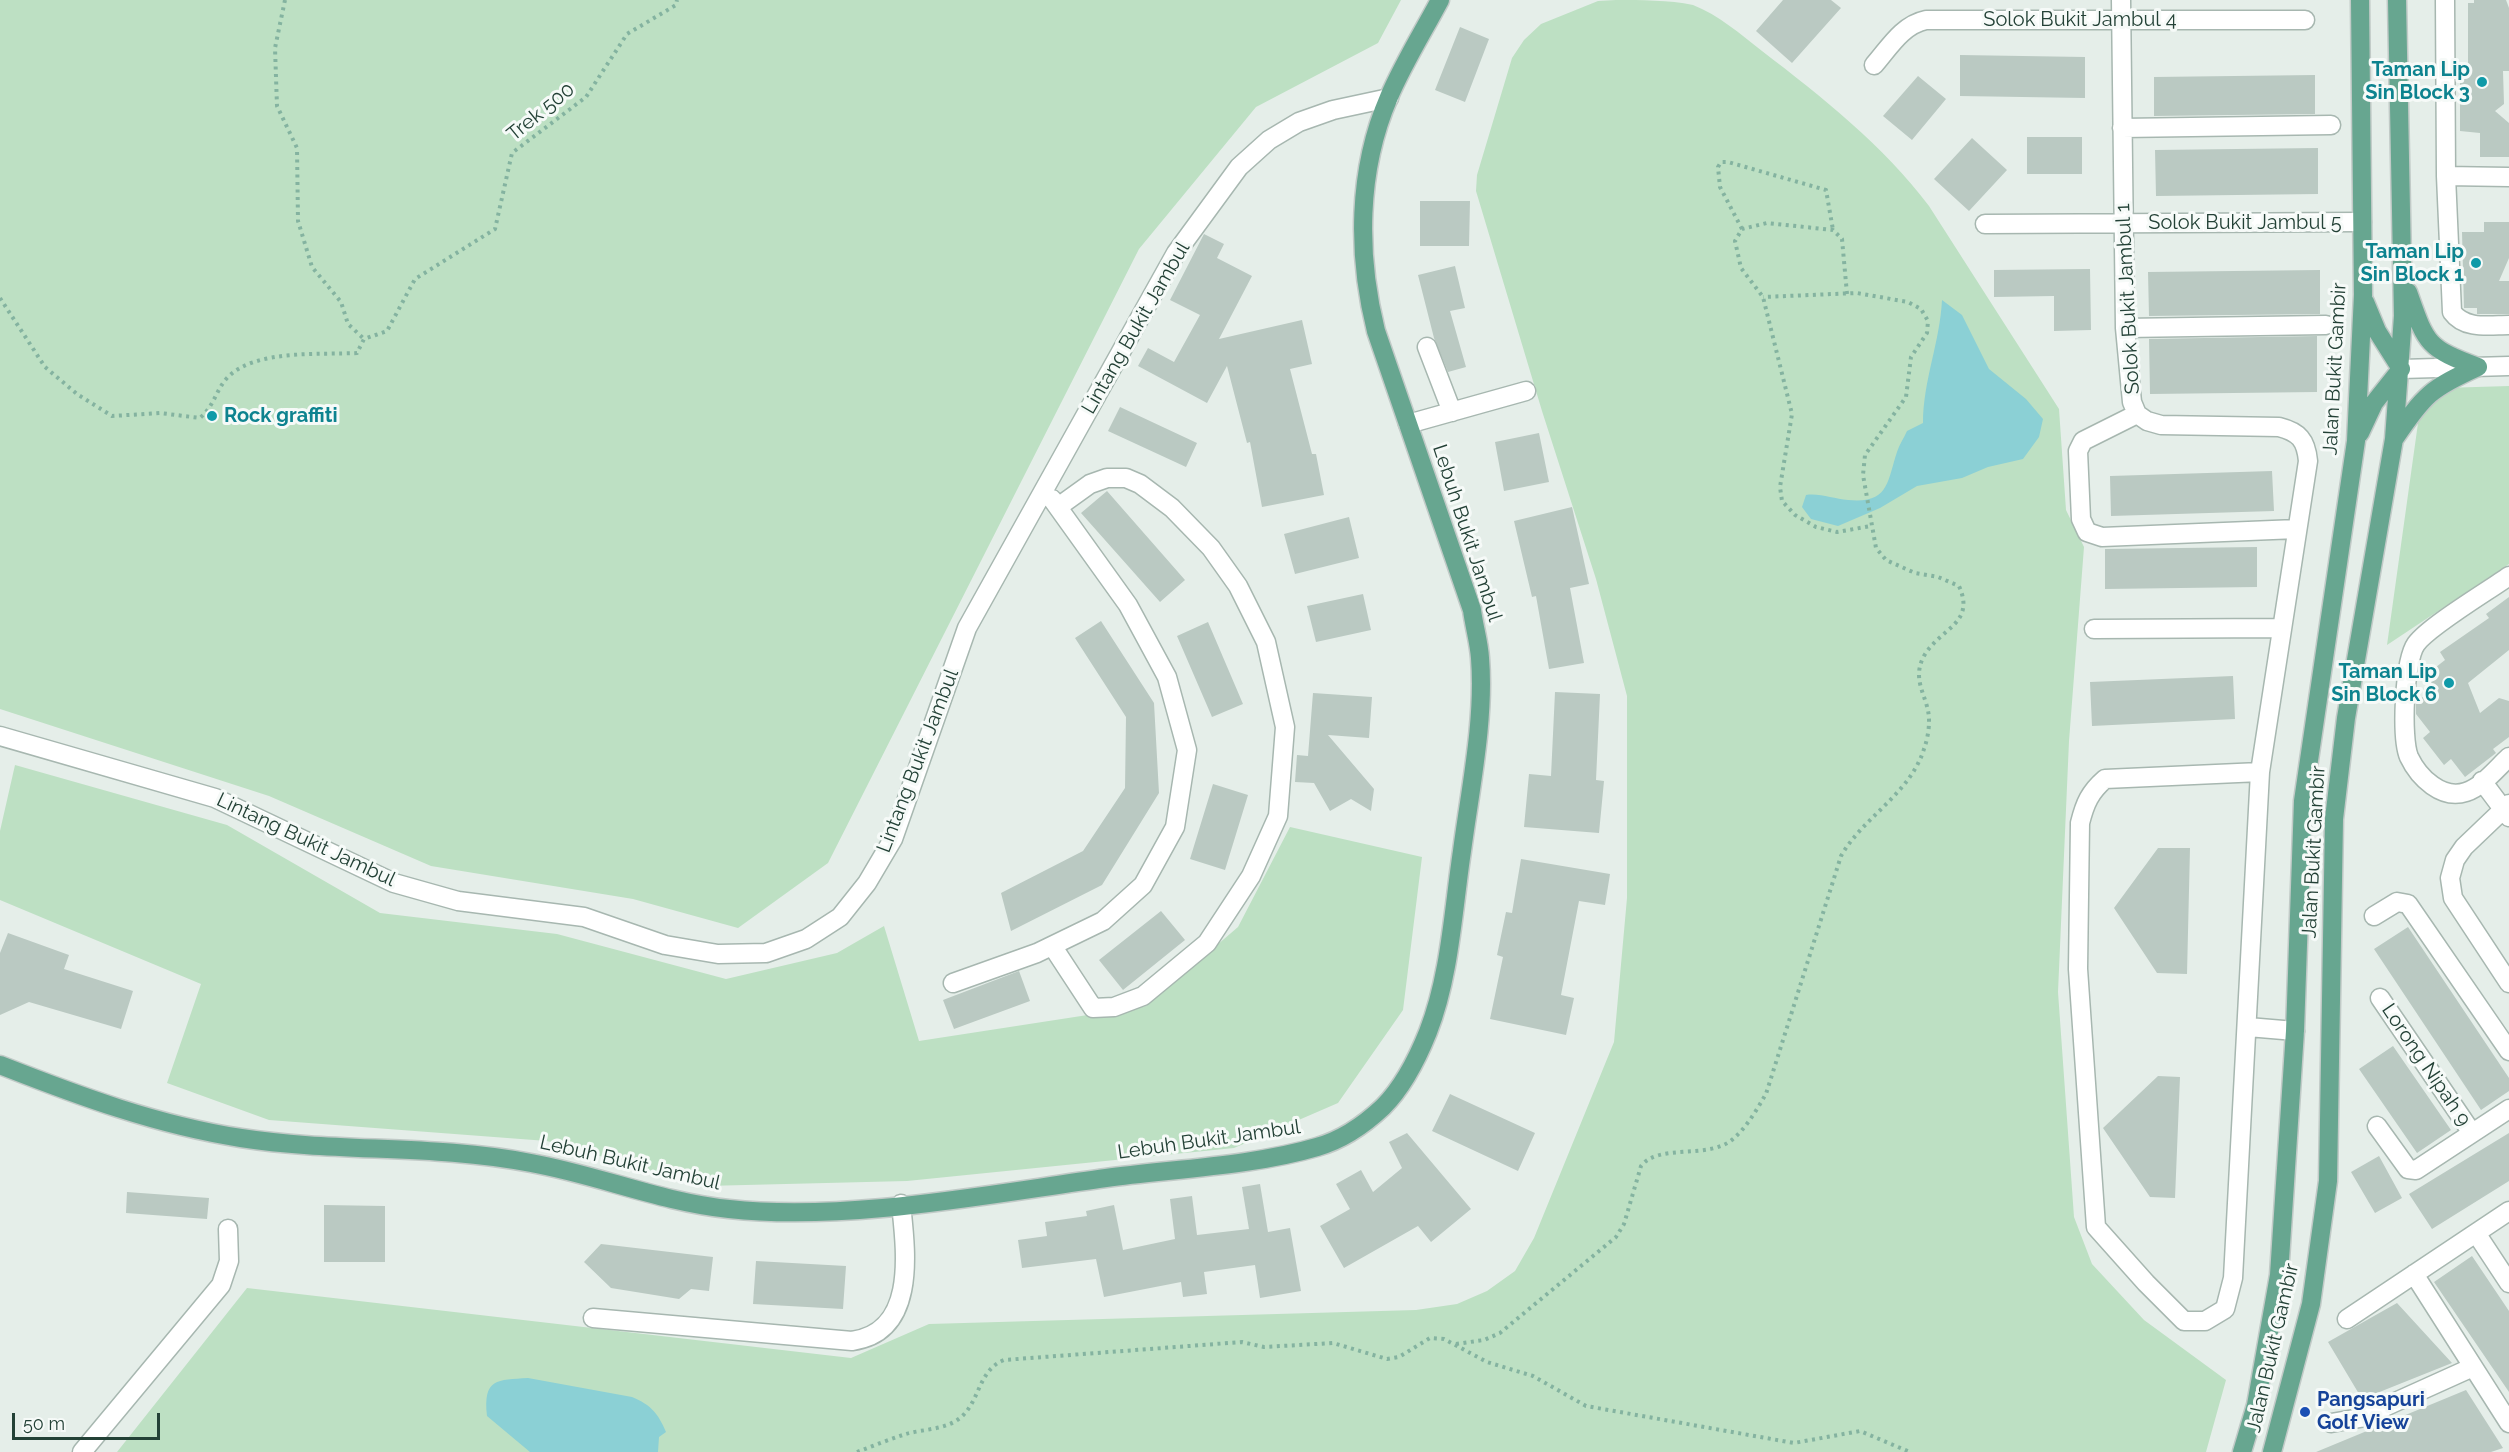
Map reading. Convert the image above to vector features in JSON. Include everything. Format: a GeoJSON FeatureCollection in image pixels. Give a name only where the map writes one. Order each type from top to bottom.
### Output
{"type":"FeatureCollection","features":[{"type":"Feature","properties":{"kind":"main road","name":"Lebuh Bukit Jambul"},"geometry":{"type":"LineString","coordinates":[[0,1065],[138,1116],[242,1138],[292,1144],[432,1150],[533,1163],[674,1200],[731,1209],[801,1212],[901,1204],[1261,1158],[1320,1146],[1355,1130],[1387,1104],[1410,1069],[1428,1032],[1440,992],[1450,935],[1472,780],[1480,658],[1472,610],[1376,331],[1368,296],[1364,262],[1366,182],[1375,138],[1389,98],[1440,0]]}},
{"type":"Feature","properties":{"kind":"main road","name":"Jalan Bukit Gambir"},"geometry":{"type":"LineString","coordinates":[[2242,1452],[2256,1405],[2279,1275],[2295,1031],[2303,801],[2356,441],[2362,295],[2360,0]]}},
{"type":"Feature","properties":{"kind":"main road","name":"Jalan Bukit Gambir"},"geometry":{"type":"LineString","coordinates":[[2272,1452],[2311,1304],[2328,1181],[2334,819],[2346,718],[2394,439],[2401,369],[2402,277],[2397,0]]}},
{"type":"Feature","properties":{"kind":"main road"},"geometry":{"type":"LineString","coordinates":[[2402,277],[2421,332],[2440,353],[2478,367]]}},
{"type":"Feature","properties":{"kind":"main road"},"geometry":{"type":"LineString","coordinates":[[2356,441],[2374,403],[2401,369],[2377,331],[2362,295]]}},
{"type":"Feature","properties":{"kind":"main road"},"geometry":{"type":"LineString","coordinates":[[2394,439],[2428,392],[2445,381],[2478,367]]}},
{"type":"Feature","properties":{"kind":"street","name":"Solok Bukit Jambul 1"},"geometry":{"type":"LineString","coordinates":[[2121,0],[2125,328],[2132,402],[2137,414],[2147,421],[2161,425],[2279,427],[2292,430],[2303,438],[2308,461],[2260,772],[2233,1278],[2225,1309],[2205,1321],[2184,1321],[2096,1227],[2078,969],[2080,823],[2084,804],[2093,790],[2105,779],[2260,772]]}},
{"type":"Feature","properties":{"kind":"street"},"geometry":{"type":"LineString","coordinates":[[2445,0],[2446,176],[2452,312],[2457,318],[2472,325],[2509,325]]}},
{"type":"Feature","properties":{"kind":"street","name":"Solok Bukit Jambul 4"},"geometry":{"type":"LineString","coordinates":[[1874,65],[1905,29],[1915,22],[1926,20],[2305,20]]}},
{"type":"Feature","properties":{"kind":"street","name":"Lintang Bukit Jambul"},"geometry":{"type":"LineString","coordinates":[[0,736],[215,798],[394,883],[458,901],[584,917],[665,945],[718,954],[766,953],[806,939],[840,917],[867,884],[893,839],[967,628],[1176,253],[1239,167],[1269,140],[1299,122],[1333,110],[1389,98]]}},
{"type":"Feature","properties":{"kind":"street"},"geometry":{"type":"LineString","coordinates":[[2122,128],[2331,125]]}},
{"type":"Feature","properties":{"kind":"street"},"geometry":{"type":"LineString","coordinates":[[2446,176],[2509,177]]}},
{"type":"Feature","properties":{"kind":"street","name":"Solok Bukit Jambul 5"},"geometry":{"type":"LineString","coordinates":[[1985,224],[2362,222]]}},
{"type":"Feature","properties":{"kind":"street"},"geometry":{"type":"LineString","coordinates":[[2125,328],[2326,325]]}},
{"type":"Feature","properties":{"kind":"street"},"geometry":{"type":"LineString","coordinates":[[1427,346],[1452,412]]}},
{"type":"Feature","properties":{"kind":"street"},"geometry":{"type":"LineString","coordinates":[[2401,369],[2509,366]]}},
{"type":"Feature","properties":{"kind":"street"},"geometry":{"type":"LineString","coordinates":[[1408,424],[1526,391]]}},
{"type":"Feature","properties":{"kind":"street"},"geometry":{"type":"LineString","coordinates":[[2137,414],[2083,441],[2078,451],[2081,519],[2087,532],[2102,537],[2297,529]]}},
{"type":"Feature","properties":{"kind":"street"},"geometry":{"type":"LineString","coordinates":[[1053,947],[1093,1008],[1114,1007],[1143,996],[1207,943],[1251,876],[1278,816],[1285,727],[1266,642],[1243,596],[1211,548],[1172,508],[1140,483],[1126,478],[1107,478],[1090,484],[1058,507]]}},
{"type":"Feature","properties":{"kind":"street"},"geometry":{"type":"LineString","coordinates":[[953,983],[1053,947],[1103,921],[1143,885],[1175,827],[1187,750],[1167,677],[1128,605],[1045,490]]}},
{"type":"Feature","properties":{"kind":"street"},"geometry":{"type":"LineString","coordinates":[[2509,576],[2418,642],[2407,670],[2407,747],[2410,758],[2437,791],[2445,794],[2466,792],[2509,757]]}},
{"type":"Feature","properties":{"kind":"street"},"geometry":{"type":"LineString","coordinates":[[2094,629],[2281,628]]}},
{"type":"Feature","properties":{"kind":"street"},"geometry":{"type":"LineString","coordinates":[[2482,781],[2507,810],[2455,860],[2450,878],[2453,898],[2509,982]]}},
{"type":"Feature","properties":{"kind":"street"},"geometry":{"type":"LineString","coordinates":[[2374,916],[2397,902],[2408,904],[2509,1051]]}},
{"type":"Feature","properties":{"kind":"street","name":"Lorong Nipah 9"},"geometry":{"type":"LineString","coordinates":[[2380,998],[2472,1133]]}},
{"type":"Feature","properties":{"kind":"street"},"geometry":{"type":"LineString","coordinates":[[2248,1027],[2295,1031]]}},
{"type":"Feature","properties":{"kind":"street"},"geometry":{"type":"LineString","coordinates":[[2377,1126],[2412,1170],[2509,1109]]}},
{"type":"Feature","properties":{"kind":"street"},"geometry":{"type":"LineString","coordinates":[[593,1318],[852,1341],[867,1339],[878,1334],[891,1320],[903,1292],[904,1235],[901,1204]]}},
{"type":"Feature","properties":{"kind":"street"},"geometry":{"type":"LineString","coordinates":[[2347,1318],[2509,1211]]}},
{"type":"Feature","properties":{"kind":"street"},"geometry":{"type":"LineString","coordinates":[[82,1452],[221,1285],[229,1261],[228,1229]]}},
{"type":"Feature","properties":{"kind":"street"},"geometry":{"type":"LineString","coordinates":[[2476,1233],[2509,1283]]}},
{"type":"Feature","properties":{"kind":"street"},"geometry":{"type":"LineString","coordinates":[[2414,1274],[2509,1423]]}},
{"type":"Feature","properties":{"kind":"street"},"geometry":{"type":"LineString","coordinates":[[2331,1423],[2360,1418],[2473,1367]]}},
{"type":"Feature","properties":{"kind":"path"},"geometry":{"type":"LineString","coordinates":[[285,0],[275,48],[277,106],[297,148],[298,221],[312,267],[341,302],[348,324],[364,339]]}},
{"type":"Feature","properties":{"kind":"path","name":"Trek 500"},"geometry":{"type":"LineString","coordinates":[[0,298],[45,367],[77,394],[112,416],[160,413],[200,418],[211,409],[228,377],[259,359],[357,353],[364,339],[387,331],[415,279],[495,229],[512,153],[585,97],[627,34],[676,5],[677,0]]}},
{"type":"Feature","properties":{"kind":"path"},"geometry":{"type":"LineString","coordinates":[[1742,229],[1720,187],[1718,166],[1721,162],[1728,162],[1826,190],[1833,230],[1842,239],[1847,294]]}},
{"type":"Feature","properties":{"kind":"path"},"geometry":{"type":"LineString","coordinates":[[1833,230],[1767,223],[1742,229],[1735,241],[1741,267],[1763,297],[1792,414],[1780,487],[1782,501],[1795,515],[1816,527],[1837,532],[1871,526]]}},
{"type":"Feature","properties":{"kind":"path"},"geometry":{"type":"LineString","coordinates":[[1456,1344],[1484,1340],[1500,1333],[1616,1237],[1624,1224],[1641,1166],[1646,1161],[1657,1156],[1709,1150],[1732,1140],[1753,1116],[1766,1094],[1841,856],[1851,838],[1884,809],[1901,790],[1924,750],[1929,721],[1918,671],[1925,655],[1964,613],[1966,602],[1959,586],[1938,577],[1914,573],[1886,560],[1876,548],[1863,475],[1865,455],[1905,397],[1911,357],[1927,333],[1928,321],[1921,309],[1908,302],[1847,294],[1763,297]]}},
{"type":"Feature","properties":{"kind":"path"},"geometry":{"type":"LineString","coordinates":[[857,1452],[906,1434],[946,1426],[959,1419],[968,1410],[986,1374],[994,1364],[1004,1360],[1242,1342],[1264,1347],[1333,1343],[1387,1359],[1399,1357],[1430,1338],[1456,1344],[1487,1362],[1533,1376],[1586,1406],[1794,1443],[1860,1431],[1910,1452]]}},
{"type":"Feature","properties":{"kind":"green space"},"geometry":{"type":"Polygon","coordinates":[[[0,0],[1401,0],[1378,43],[1256,107],[1139,249],[828,863],[738,928],[633,899],[431,866],[269,796],[0,709],[0,0]]]}},
{"type":"Feature","properties":{"kind":"green space"},"geometry":{"type":"Polygon","coordinates":[[[1598,1],[1674,2],[1703,9],[1720,19],[1807,86],[1872,142],[1929,206],[2059,409],[2066,510],[2084,547],[2069,741],[2058,992],[2074,1217],[2092,1264],[2144,1320],[2226,1380],[2206,1452],[117,1452],[247,1288],[851,1358],[929,1324],[1416,1310],[1457,1304],[1487,1291],[1515,1271],[1534,1238],[1614,1042],[1627,898],[1627,696],[1596,579],[1542,411],[1476,191],[1477,175],[1512,58],[1524,40],[1541,24],[1598,1]]]}},
{"type":"Feature","properties":{"kind":"green space"},"geometry":{"type":"Polygon","coordinates":[[[2509,386],[2509,564],[2387,645],[2419,416],[2443,388],[2509,386]]]}},
{"type":"Feature","properties":{"kind":"green space"},"geometry":{"type":"Polygon","coordinates":[[[15,765],[227,825],[380,913],[557,934],[726,979],[837,953],[884,926],[919,1041],[1146,1006],[1238,927],[1290,827],[1422,857],[1403,1010],[1338,1103],[1234,1148],[907,1181],[705,1186],[547,1141],[269,1120],[167,1083],[201,984],[0,900],[0,831],[15,765]]]}},
{"type":"Feature","properties":{"kind":"water"},"geometry":{"type":"Polygon","coordinates":[[[1942,300],[1962,315],[1989,369],[2026,399],[2043,419],[2039,437],[2023,459],[1988,467],[1962,478],[1917,486],[1880,508],[1838,526],[1811,519],[1802,507],[1806,495],[1861,500],[1872,498],[1884,489],[1907,431],[1923,423],[1942,300]]]}},
{"type":"Feature","properties":{"kind":"water"},"geometry":{"type":"Polygon","coordinates":[[[528,1378],[632,1397],[644,1403],[657,1415],[666,1432],[659,1437],[658,1452],[530,1452],[487,1416],[486,1404],[487,1394],[494,1384],[508,1379],[528,1378]]]}},
{"type":"Feature","properties":{"kind":"building"},"geometry":{"type":"Polygon","coordinates":[[[1783,0],[1831,0],[1841,8],[1792,63],[1756,31],[1783,0]]]}},
{"type":"Feature","properties":{"kind":"building","name":"Taman Lip Sin Block 3"},"geometry":{"type":"Polygon","coordinates":[[[2474,0],[2506,0],[2509,8],[2509,71],[2503,71],[2504,104],[2495,111],[2509,123],[2509,157],[2480,157],[2480,133],[2460,131],[2460,74],[2468,74],[2468,3],[2474,3],[2474,0]]]}},
{"type":"Feature","properties":{"kind":"building"},"geometry":{"type":"Polygon","coordinates":[[[1460,27],[1489,39],[1465,102],[1435,90],[1460,27]]]}},
{"type":"Feature","properties":{"kind":"building"},"geometry":{"type":"Polygon","coordinates":[[[1960,55],[2085,57],[2085,98],[1960,96],[1960,55]]]}},
{"type":"Feature","properties":{"kind":"building"},"geometry":{"type":"Polygon","coordinates":[[[2315,75],[2315,114],[2154,116],[2154,77],[2315,75]]]}},
{"type":"Feature","properties":{"kind":"building"},"geometry":{"type":"Polygon","coordinates":[[[1918,76],[1946,99],[1912,140],[1883,116],[1918,76]]]}},
{"type":"Feature","properties":{"kind":"building"},"geometry":{"type":"Polygon","coordinates":[[[2027,137],[2082,137],[2082,174],[2027,174],[2027,137]]]}},
{"type":"Feature","properties":{"kind":"building"},"geometry":{"type":"Polygon","coordinates":[[[1972,138],[2007,170],[1969,211],[1934,179],[1972,138]]]}},
{"type":"Feature","properties":{"kind":"building"},"geometry":{"type":"Polygon","coordinates":[[[2318,148],[2318,194],[2156,196],[2155,150],[2318,148]]]}},
{"type":"Feature","properties":{"kind":"building"},"geometry":{"type":"Polygon","coordinates":[[[1420,201],[1470,201],[1469,246],[1420,246],[1420,201]]]}},
{"type":"Feature","properties":{"kind":"building","name":"Taman Lip Sin Block 1"},"geometry":{"type":"Polygon","coordinates":[[[2484,222],[2509,222],[2509,258],[2499,281],[2509,281],[2509,314],[2477,314],[2477,308],[2464,308],[2462,232],[2484,232],[2484,222]]]}},
{"type":"Feature","properties":{"kind":"building"},"geometry":{"type":"Polygon","coordinates":[[[1204,234],[1224,244],[1217,258],[1252,276],[1219,339],[1302,320],[1312,364],[1290,369],[1312,454],[1316,454],[1324,495],[1262,507],[1250,442],[1247,443],[1227,366],[1207,403],[1138,366],[1148,348],[1174,362],[1200,315],[1170,300],[1204,234]]]}},
{"type":"Feature","properties":{"kind":"building"},"geometry":{"type":"Polygon","coordinates":[[[1455,266],[1465,308],[1450,311],[1466,367],[1448,372],[1434,338],[1418,275],[1455,266]]]}},
{"type":"Feature","properties":{"kind":"building"},"geometry":{"type":"Polygon","coordinates":[[[2090,269],[2091,330],[2054,331],[2054,296],[1994,297],[1994,270],[2090,269]]]}},
{"type":"Feature","properties":{"kind":"building"},"geometry":{"type":"Polygon","coordinates":[[[2320,270],[2320,314],[2149,316],[2148,272],[2320,270]]]}},
{"type":"Feature","properties":{"kind":"building"},"geometry":{"type":"Polygon","coordinates":[[[2317,336],[2317,392],[2150,394],[2149,339],[2317,336]]]}},
{"type":"Feature","properties":{"kind":"building"},"geometry":{"type":"Polygon","coordinates":[[[1120,407],[1197,443],[1186,467],[1108,431],[1120,407]]]}},
{"type":"Feature","properties":{"kind":"building"},"geometry":{"type":"Polygon","coordinates":[[[1539,433],[1549,482],[1504,491],[1495,442],[1539,433]]]}},
{"type":"Feature","properties":{"kind":"building"},"geometry":{"type":"Polygon","coordinates":[[[2272,471],[2274,511],[2111,516],[2110,476],[2272,471]]]}},
{"type":"Feature","properties":{"kind":"building"},"geometry":{"type":"Polygon","coordinates":[[[1107,491],[1185,580],[1160,602],[1081,513],[1107,491]]]}},
{"type":"Feature","properties":{"kind":"building"},"geometry":{"type":"Polygon","coordinates":[[[1572,507],[1589,584],[1570,588],[1584,663],[1549,669],[1536,596],[1532,597],[1514,521],[1572,507]]]}},
{"type":"Feature","properties":{"kind":"building"},"geometry":{"type":"Polygon","coordinates":[[[1349,517],[1359,558],[1295,574],[1284,534],[1349,517]]]}},
{"type":"Feature","properties":{"kind":"building"},"geometry":{"type":"Polygon","coordinates":[[[2257,547],[2257,587],[2105,589],[2105,549],[2257,547]]]}},
{"type":"Feature","properties":{"kind":"building"},"geometry":{"type":"Polygon","coordinates":[[[1363,594],[1371,630],[1316,642],[1307,606],[1363,594]]]}},
{"type":"Feature","properties":{"kind":"building","name":"Taman Lip Sin Block 6"},"geometry":{"type":"Polygon","coordinates":[[[2509,597],[2509,650],[2468,683],[2480,713],[2499,698],[2509,701],[2509,737],[2493,749],[2496,753],[2465,777],[2451,759],[2444,765],[2423,738],[2430,732],[2416,714],[2416,702],[2427,694],[2423,689],[2437,678],[2431,671],[2445,660],[2440,652],[2489,618],[2486,614],[2509,597]]]}},
{"type":"Feature","properties":{"kind":"building"},"geometry":{"type":"Polygon","coordinates":[[[1101,621],[1154,703],[1159,793],[1102,885],[1011,931],[1001,893],[1083,851],[1125,788],[1126,717],[1075,638],[1101,621]]]}},
{"type":"Feature","properties":{"kind":"building"},"geometry":{"type":"Polygon","coordinates":[[[1208,622],[1243,704],[1212,717],[1177,636],[1208,622]]]}},
{"type":"Feature","properties":{"kind":"building"},"geometry":{"type":"Polygon","coordinates":[[[2233,676],[2235,719],[2092,726],[2090,682],[2233,676]]]}},
{"type":"Feature","properties":{"kind":"building"},"geometry":{"type":"Polygon","coordinates":[[[1555,692],[1600,694],[1596,780],[1604,781],[1599,833],[1524,827],[1529,774],[1551,776],[1555,692]]]}},
{"type":"Feature","properties":{"kind":"building"},"geometry":{"type":"Polygon","coordinates":[[[1313,693],[1372,697],[1369,738],[1328,735],[1374,789],[1371,811],[1351,799],[1330,811],[1314,783],[1295,782],[1297,755],[1308,756],[1313,693]]]}},
{"type":"Feature","properties":{"kind":"building"},"geometry":{"type":"Polygon","coordinates":[[[1213,784],[1248,795],[1225,870],[1190,859],[1213,784]]]}},
{"type":"Feature","properties":{"kind":"building"},"geometry":{"type":"Polygon","coordinates":[[[2158,848],[2190,848],[2187,974],[2157,973],[2114,908],[2158,848]]]}},
{"type":"Feature","properties":{"kind":"building"},"geometry":{"type":"Polygon","coordinates":[[[1521,859],[1610,874],[1605,905],[1579,901],[1561,995],[1574,998],[1566,1035],[1490,1019],[1503,957],[1497,955],[1506,912],[1512,913],[1521,859]]]}},
{"type":"Feature","properties":{"kind":"building"},"geometry":{"type":"Polygon","coordinates":[[[1161,911],[1185,940],[1123,990],[1099,960],[1161,911]]]}},
{"type":"Feature","properties":{"kind":"building"},"geometry":{"type":"Polygon","coordinates":[[[2408,927],[2509,1078],[2509,1091],[2481,1110],[2374,949],[2408,927]]]}},
{"type":"Feature","properties":{"kind":"building"},"geometry":{"type":"Polygon","coordinates":[[[8,933],[69,955],[64,969],[133,991],[121,1029],[29,1002],[0,1015],[0,953],[8,933]]]}},
{"type":"Feature","properties":{"kind":"building"},"geometry":{"type":"Polygon","coordinates":[[[1019,971],[1030,1001],[954,1029],[943,1000],[1019,971]]]}},
{"type":"Feature","properties":{"kind":"building"},"geometry":{"type":"Polygon","coordinates":[[[2393,1046],[2451,1130],[2417,1153],[2359,1069],[2393,1046]]]}},
{"type":"Feature","properties":{"kind":"building"},"geometry":{"type":"Polygon","coordinates":[[[2158,1076],[2180,1077],[2175,1198],[2150,1197],[2103,1128],[2158,1076]]]}},
{"type":"Feature","properties":{"kind":"building"},"geometry":{"type":"Polygon","coordinates":[[[1450,1094],[1535,1133],[1518,1171],[1432,1131],[1450,1094]]]}},
{"type":"Feature","properties":{"kind":"building"},"geometry":{"type":"Polygon","coordinates":[[[1407,1133],[1471,1209],[1431,1242],[1418,1226],[1344,1268],[1320,1226],[1350,1209],[1336,1184],[1361,1170],[1373,1192],[1402,1168],[1389,1142],[1407,1133]]]}},
{"type":"Feature","properties":{"kind":"building"},"geometry":{"type":"Polygon","coordinates":[[[2509,1133],[2509,1181],[2432,1229],[2409,1194],[2509,1133]]]}},
{"type":"Feature","properties":{"kind":"building"},"geometry":{"type":"Polygon","coordinates":[[[2379,1156],[2402,1198],[2375,1213],[2351,1172],[2379,1156]]]}},
{"type":"Feature","properties":{"kind":"building"},"geometry":{"type":"Polygon","coordinates":[[[1260,1184],[1268,1232],[1290,1228],[1301,1291],[1260,1298],[1255,1265],[1204,1272],[1207,1294],[1183,1297],[1181,1282],[1104,1297],[1096,1259],[1022,1268],[1018,1240],[1047,1236],[1045,1222],[1087,1216],[1086,1211],[1114,1205],[1123,1250],[1175,1239],[1170,1199],[1192,1196],[1197,1235],[1249,1229],[1242,1187],[1260,1184]]]}},
{"type":"Feature","properties":{"kind":"building"},"geometry":{"type":"Polygon","coordinates":[[[127,1192],[209,1198],[207,1219],[126,1213],[127,1192]]]}},
{"type":"Feature","properties":{"kind":"building"},"geometry":{"type":"Polygon","coordinates":[[[324,1205],[385,1206],[385,1262],[324,1262],[324,1205]]]}},
{"type":"Feature","properties":{"kind":"building"},"geometry":{"type":"Polygon","coordinates":[[[601,1244],[713,1257],[709,1291],[691,1289],[679,1299],[611,1288],[584,1262],[601,1244]]]}},
{"type":"Feature","properties":{"kind":"building"},"geometry":{"type":"Polygon","coordinates":[[[2472,1256],[2509,1311],[2509,1392],[2434,1282],[2472,1256]]]}},
{"type":"Feature","properties":{"kind":"building"},"geometry":{"type":"Polygon","coordinates":[[[756,1261],[846,1266],[843,1309],[753,1304],[756,1261]]]}},
{"type":"Feature","properties":{"kind":"building"},"geometry":{"type":"Polygon","coordinates":[[[2397,1303],[2452,1363],[2362,1399],[2328,1342],[2397,1303]]]}},
{"type":"Feature","properties":{"kind":"building"},"geometry":{"type":"Polygon","coordinates":[[[2466,1390],[2503,1448],[2491,1452],[2316,1452],[2466,1390]]]}},
{"type":"Feature","properties":{"kind":"place","name":"Taman Lip Sin Block 3"},"geometry":{"type":"Point","coordinates":[2482,82]}},
{"type":"Feature","properties":{"kind":"place","name":"Taman Lip Sin Block 1"},"geometry":{"type":"Point","coordinates":[2476,263]}},
{"type":"Feature","properties":{"kind":"place","name":"Rock graffiti"},"geometry":{"type":"Point","coordinates":[212,416]}},
{"type":"Feature","properties":{"kind":"place","name":"Taman Lip Sin Block 6"},"geometry":{"type":"Point","coordinates":[2449,683]}},
{"type":"Feature","properties":{"kind":"place","name":"Pangsapuri Golf View"},"geometry":{"type":"Point","coordinates":[2305,1412]}}]}
